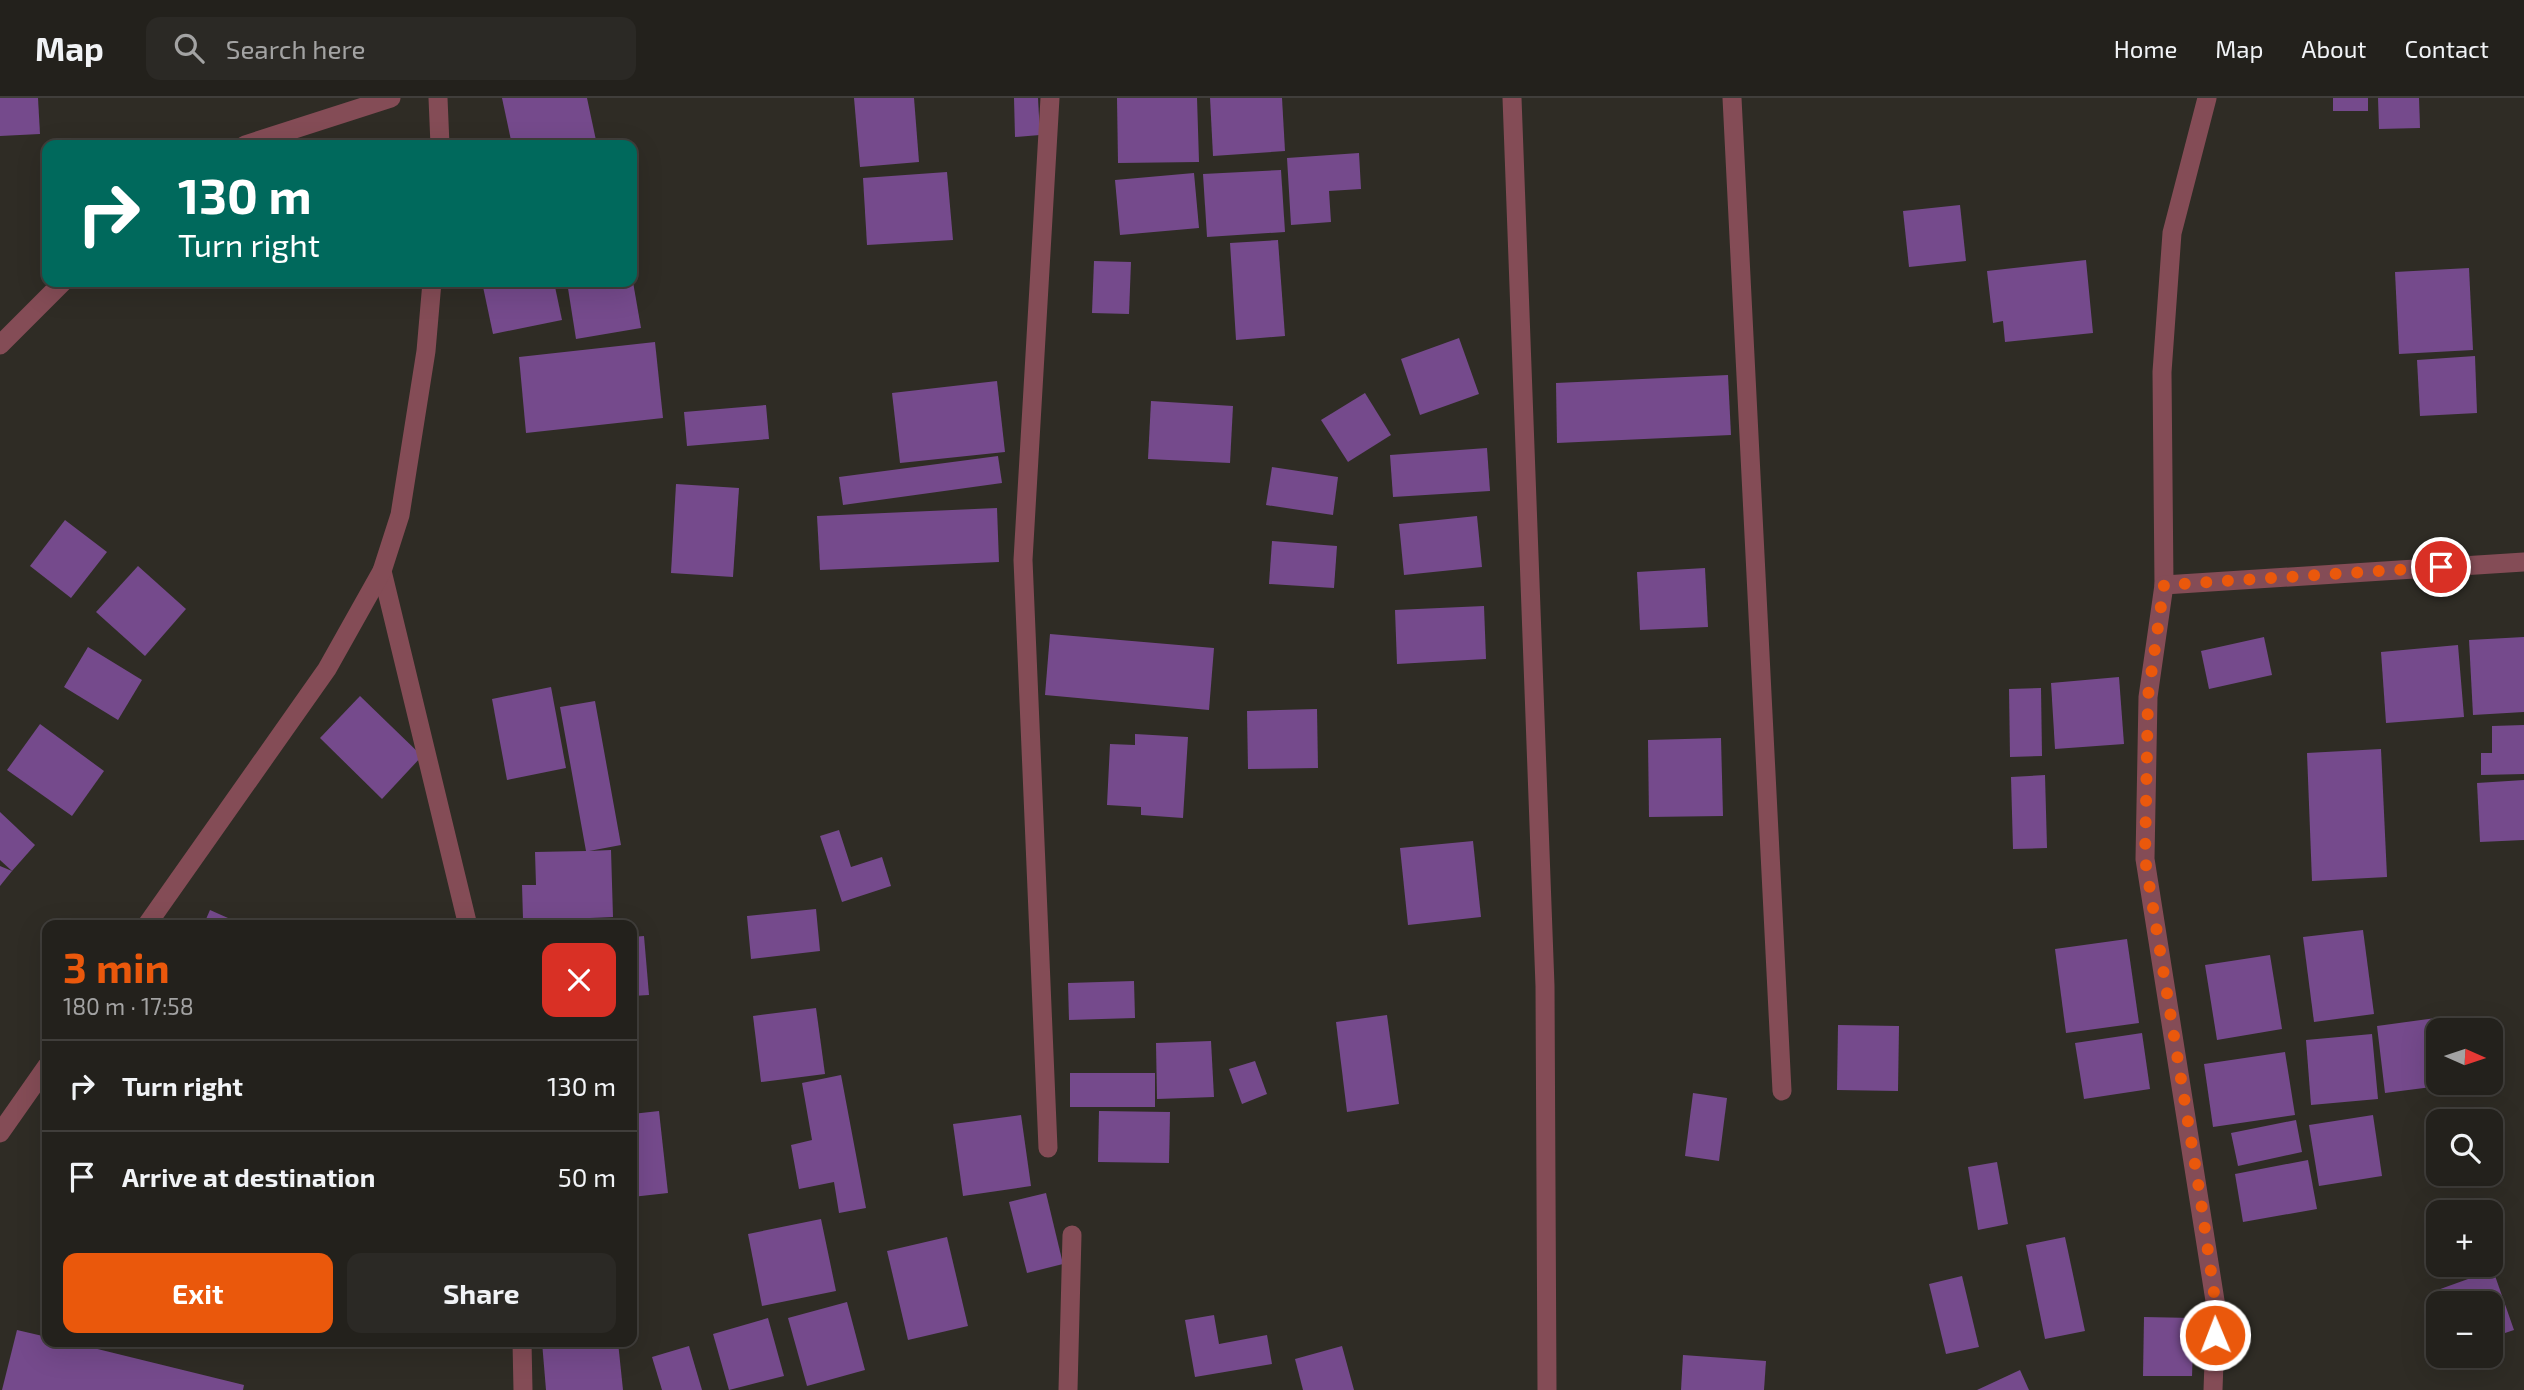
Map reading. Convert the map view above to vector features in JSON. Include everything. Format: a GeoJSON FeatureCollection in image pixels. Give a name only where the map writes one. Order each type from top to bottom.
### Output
{"type":"FeatureCollection","features":[{"type":"Feature","properties":{"kind":"street"},"geometry":{"type":"LineString","coordinates":[[261,140],[391,98]]}},
{"type":"Feature","properties":{"kind":"street"},"geometry":{"type":"LineString","coordinates":[[438,98],[440,140]]}},
{"type":"Feature","properties":{"kind":"street"},"geometry":{"type":"LineString","coordinates":[[1048,1148],[1023,560],[1050,98]]}},
{"type":"Feature","properties":{"kind":"street"},"geometry":{"type":"LineString","coordinates":[[1512,98],[1545,986],[1548,1390]]}},
{"type":"Feature","properties":{"kind":"street"},"geometry":{"type":"LineString","coordinates":[[1732,98],[1782,1091]]}},
{"type":"Feature","properties":{"kind":"street"},"geometry":{"type":"LineString","coordinates":[[2207,98],[2172,233],[2162,372],[2164,585],[2148,696],[2145,859],[2216,1307],[2213,1390]]}},
{"type":"Feature","properties":{"kind":"street"},"geometry":{"type":"LineString","coordinates":[[0,345],[58,287]]}},
{"type":"Feature","properties":{"kind":"street"},"geometry":{"type":"LineString","coordinates":[[150,920],[327,669],[382,571],[400,515],[426,351],[432,287]]}},
{"type":"Feature","properties":{"kind":"street"},"geometry":{"type":"LineString","coordinates":[[2164,585],[2524,562]]}},
{"type":"Feature","properties":{"kind":"street"},"geometry":{"type":"LineString","coordinates":[[382,571],[467,920]]}},
{"type":"Feature","properties":{"kind":"street"},"geometry":{"type":"LineString","coordinates":[[0,1133],[42,1073]]}},
{"type":"Feature","properties":{"kind":"street"},"geometry":{"type":"LineString","coordinates":[[1068,1390],[1072,1235]]}},
{"type":"Feature","properties":{"kind":"street"},"geometry":{"type":"LineString","coordinates":[[522,1347],[523,1390]]}},
{"type":"Feature","properties":{"kind":"building"},"geometry":{"type":"Polygon","coordinates":[[[0,98],[38,98],[40,134],[0,136],[0,98]]]}},
{"type":"Feature","properties":{"kind":"building"},"geometry":{"type":"Polygon","coordinates":[[[502,98],[587,98],[596,140],[511,140],[502,98]]]}},
{"type":"Feature","properties":{"kind":"building"},"geometry":{"type":"Polygon","coordinates":[[[854,98],[914,98],[919,162],[860,167],[854,98]]]}},
{"type":"Feature","properties":{"kind":"building"},"geometry":{"type":"Polygon","coordinates":[[[1014,98],[1038,98],[1040,135],[1015,137],[1014,98]]]}},
{"type":"Feature","properties":{"kind":"building"},"geometry":{"type":"Polygon","coordinates":[[[1117,98],[1197,98],[1199,162],[1118,163],[1117,98]]]}},
{"type":"Feature","properties":{"kind":"building"},"geometry":{"type":"Polygon","coordinates":[[[1210,98],[1282,98],[1285,151],[1213,156],[1210,98]]]}},
{"type":"Feature","properties":{"kind":"building"},"geometry":{"type":"Polygon","coordinates":[[[2333,98],[2368,98],[2368,111],[2333,111],[2333,98]]]}},
{"type":"Feature","properties":{"kind":"building"},"geometry":{"type":"Polygon","coordinates":[[[2378,98],[2419,98],[2420,128],[2379,129],[2378,98]]]}},
{"type":"Feature","properties":{"kind":"building"},"geometry":{"type":"Polygon","coordinates":[[[1359,153],[1361,189],[1329,191],[1331,222],[1291,225],[1287,158],[1359,153]]]}},
{"type":"Feature","properties":{"kind":"building"},"geometry":{"type":"Polygon","coordinates":[[[1281,170],[1285,232],[1207,237],[1203,174],[1281,170]]]}},
{"type":"Feature","properties":{"kind":"building"},"geometry":{"type":"Polygon","coordinates":[[[947,172],[953,240],[867,245],[863,178],[947,172]]]}},
{"type":"Feature","properties":{"kind":"building"},"geometry":{"type":"Polygon","coordinates":[[[1194,173],[1199,228],[1120,235],[1115,180],[1194,173]]]}},
{"type":"Feature","properties":{"kind":"building"},"geometry":{"type":"Polygon","coordinates":[[[1960,205],[1966,261],[1909,267],[1903,211],[1960,205]]]}},
{"type":"Feature","properties":{"kind":"building"},"geometry":{"type":"Polygon","coordinates":[[[1278,240],[1285,336],[1236,340],[1230,243],[1278,240]]]}},
{"type":"Feature","properties":{"kind":"building"},"geometry":{"type":"Polygon","coordinates":[[[2086,260],[2093,333],[2005,342],[2003,321],[1993,323],[1987,271],[2086,260]]]}},
{"type":"Feature","properties":{"kind":"building"},"geometry":{"type":"Polygon","coordinates":[[[1094,261],[1131,262],[1129,314],[1092,313],[1094,261]]]}},
{"type":"Feature","properties":{"kind":"building"},"geometry":{"type":"Polygon","coordinates":[[[2469,268],[2473,350],[2399,354],[2395,272],[2469,268]]]}},
{"type":"Feature","properties":{"kind":"building"},"geometry":{"type":"Polygon","coordinates":[[[483,287],[555,287],[562,320],[493,334],[483,287]]]}},
{"type":"Feature","properties":{"kind":"building"},"geometry":{"type":"Polygon","coordinates":[[[568,287],[634,287],[641,328],[576,339],[568,287]]]}},
{"type":"Feature","properties":{"kind":"building"},"geometry":{"type":"Polygon","coordinates":[[[1459,338],[1479,394],[1420,415],[1401,359],[1459,338]]]}},
{"type":"Feature","properties":{"kind":"building"},"geometry":{"type":"Polygon","coordinates":[[[655,342],[663,418],[526,433],[519,357],[655,342]]]}},
{"type":"Feature","properties":{"kind":"building"},"geometry":{"type":"Polygon","coordinates":[[[2475,356],[2477,413],[2420,416],[2417,360],[2475,356]]]}},
{"type":"Feature","properties":{"kind":"building"},"geometry":{"type":"Polygon","coordinates":[[[1728,375],[1731,435],[1557,443],[1556,383],[1728,375]]]}},
{"type":"Feature","properties":{"kind":"building"},"geometry":{"type":"Polygon","coordinates":[[[997,381],[1005,452],[900,463],[892,393],[997,381]]]}},
{"type":"Feature","properties":{"kind":"building"},"geometry":{"type":"Polygon","coordinates":[[[1365,393],[1391,435],[1348,462],[1321,420],[1365,393]]]}},
{"type":"Feature","properties":{"kind":"building"},"geometry":{"type":"Polygon","coordinates":[[[1151,401],[1233,406],[1230,463],[1148,459],[1151,401]]]}},
{"type":"Feature","properties":{"kind":"building"},"geometry":{"type":"Polygon","coordinates":[[[766,405],[769,439],[687,446],[684,412],[766,405]]]}},
{"type":"Feature","properties":{"kind":"building"},"geometry":{"type":"Polygon","coordinates":[[[1487,448],[1490,491],[1393,497],[1390,455],[1487,448]]]}},
{"type":"Feature","properties":{"kind":"building"},"geometry":{"type":"Polygon","coordinates":[[[998,456],[1002,483],[843,505],[839,477],[998,456]]]}},
{"type":"Feature","properties":{"kind":"building"},"geometry":{"type":"Polygon","coordinates":[[[1272,467],[1338,477],[1333,515],[1266,505],[1272,467]]]}},
{"type":"Feature","properties":{"kind":"building"},"geometry":{"type":"Polygon","coordinates":[[[676,484],[739,488],[733,577],[671,573],[676,484]]]}},
{"type":"Feature","properties":{"kind":"building"},"geometry":{"type":"Polygon","coordinates":[[[997,508],[999,562],[820,570],[817,516],[997,508]]]}},
{"type":"Feature","properties":{"kind":"building"},"geometry":{"type":"Polygon","coordinates":[[[1477,516],[1482,567],[1404,575],[1399,524],[1477,516]]]}},
{"type":"Feature","properties":{"kind":"building"},"geometry":{"type":"Polygon","coordinates":[[[65,520],[107,552],[71,598],[30,566],[65,520]]]}},
{"type":"Feature","properties":{"kind":"building"},"geometry":{"type":"Polygon","coordinates":[[[1272,541],[1337,546],[1334,588],[1269,584],[1272,541]]]}},
{"type":"Feature","properties":{"kind":"building"},"geometry":{"type":"Polygon","coordinates":[[[138,566],[186,609],[145,656],[96,612],[138,566]]]}},
{"type":"Feature","properties":{"kind":"building"},"geometry":{"type":"Polygon","coordinates":[[[1705,568],[1708,627],[1640,630],[1637,572],[1705,568]]]}},
{"type":"Feature","properties":{"kind":"building"},"geometry":{"type":"Polygon","coordinates":[[[1484,606],[1486,659],[1397,664],[1395,610],[1484,606]]]}},
{"type":"Feature","properties":{"kind":"building"},"geometry":{"type":"Polygon","coordinates":[[[1050,634],[1214,648],[1209,710],[1045,695],[1050,634]]]}},
{"type":"Feature","properties":{"kind":"building"},"geometry":{"type":"Polygon","coordinates":[[[2264,637],[2272,675],[2209,689],[2201,651],[2264,637]]]}},
{"type":"Feature","properties":{"kind":"building"},"geometry":{"type":"Polygon","coordinates":[[[2524,637],[2524,712],[2473,715],[2469,640],[2524,637]]]}},
{"type":"Feature","properties":{"kind":"building"},"geometry":{"type":"Polygon","coordinates":[[[2458,645],[2464,717],[2386,723],[2381,652],[2458,645]]]}},
{"type":"Feature","properties":{"kind":"building"},"geometry":{"type":"Polygon","coordinates":[[[88,647],[142,680],[118,720],[64,687],[88,647]]]}},
{"type":"Feature","properties":{"kind":"building"},"geometry":{"type":"Polygon","coordinates":[[[2119,677],[2124,744],[2055,749],[2051,683],[2119,677]]]}},
{"type":"Feature","properties":{"kind":"building"},"geometry":{"type":"Polygon","coordinates":[[[551,687],[566,768],[507,780],[492,699],[551,687]]]}},
{"type":"Feature","properties":{"kind":"building"},"geometry":{"type":"Polygon","coordinates":[[[2041,688],[2042,756],[2010,757],[2009,689],[2041,688]]]}},
{"type":"Feature","properties":{"kind":"building"},"geometry":{"type":"Polygon","coordinates":[[[360,696],[422,756],[382,799],[320,738],[360,696]]]}},
{"type":"Feature","properties":{"kind":"building"},"geometry":{"type":"Polygon","coordinates":[[[595,701],[621,845],[589,851],[611,850],[613,917],[590,920],[523,919],[522,885],[536,885],[535,852],[586,851],[560,707],[595,701]]]}},
{"type":"Feature","properties":{"kind":"building"},"geometry":{"type":"Polygon","coordinates":[[[1317,709],[1318,768],[1248,769],[1247,711],[1317,709]]]}},
{"type":"Feature","properties":{"kind":"building"},"geometry":{"type":"Polygon","coordinates":[[[40,724],[104,771],[72,816],[7,770],[40,724]]]}},
{"type":"Feature","properties":{"kind":"building"},"geometry":{"type":"Polygon","coordinates":[[[2524,725],[2524,774],[2481,775],[2481,753],[2492,753],[2492,726],[2524,725]]]}},
{"type":"Feature","properties":{"kind":"building"},"geometry":{"type":"Polygon","coordinates":[[[1135,734],[1188,737],[1183,818],[1141,815],[1141,807],[1107,805],[1110,744],[1135,745],[1135,734]]]}},
{"type":"Feature","properties":{"kind":"building"},"geometry":{"type":"Polygon","coordinates":[[[1721,738],[1723,816],[1649,817],[1648,740],[1721,738]]]}},
{"type":"Feature","properties":{"kind":"building"},"geometry":{"type":"Polygon","coordinates":[[[2381,749],[2387,877],[2312,881],[2307,753],[2381,749]]]}},
{"type":"Feature","properties":{"kind":"building"},"geometry":{"type":"Polygon","coordinates":[[[2045,775],[2047,848],[2013,849],[2011,777],[2045,775]]]}},
{"type":"Feature","properties":{"kind":"building"},"geometry":{"type":"Polygon","coordinates":[[[2524,780],[2524,840],[2480,842],[2477,783],[2524,780]]]}},
{"type":"Feature","properties":{"kind":"building"},"geometry":{"type":"Polygon","coordinates":[[[0,812],[35,845],[12,871],[0,860],[0,812]]]}},
{"type":"Feature","properties":{"kind":"building"},"geometry":{"type":"Polygon","coordinates":[[[839,830],[851,867],[882,857],[891,886],[842,902],[820,836],[839,830]]]}},
{"type":"Feature","properties":{"kind":"building"},"geometry":{"type":"Polygon","coordinates":[[[1473,841],[1481,917],[1408,925],[1400,848],[1473,841]]]}},
{"type":"Feature","properties":{"kind":"building"},"geometry":{"type":"Polygon","coordinates":[[[0,866],[12,871],[0,886],[0,866]]]}},
{"type":"Feature","properties":{"kind":"building"},"geometry":{"type":"Polygon","coordinates":[[[816,909],[820,951],[751,959],[747,916],[816,909]]]}},
{"type":"Feature","properties":{"kind":"building"},"geometry":{"type":"Polygon","coordinates":[[[210,910],[232,920],[206,920],[210,910]]]}},
{"type":"Feature","properties":{"kind":"building"},"geometry":{"type":"Polygon","coordinates":[[[2363,930],[2374,1014],[2314,1022],[2303,937],[2363,930]]]}},
{"type":"Feature","properties":{"kind":"building"},"geometry":{"type":"Polygon","coordinates":[[[644,936],[649,995],[637,996],[637,937],[644,936]]]}},
{"type":"Feature","properties":{"kind":"building"},"geometry":{"type":"Polygon","coordinates":[[[2127,939],[2139,1023],[2066,1033],[2055,949],[2127,939]]]}},
{"type":"Feature","properties":{"kind":"building"},"geometry":{"type":"Polygon","coordinates":[[[2270,955],[2282,1029],[2217,1040],[2205,965],[2270,955]]]}},
{"type":"Feature","properties":{"kind":"building"},"geometry":{"type":"Polygon","coordinates":[[[1134,981],[1135,1018],[1069,1020],[1068,983],[1134,981]]]}},
{"type":"Feature","properties":{"kind":"building"},"geometry":{"type":"Polygon","coordinates":[[[816,1008],[825,1074],[761,1082],[753,1016],[816,1008]]]}},
{"type":"Feature","properties":{"kind":"building"},"geometry":{"type":"Polygon","coordinates":[[[1387,1015],[1399,1104],[1347,1112],[1336,1022],[1387,1015]]]}},
{"type":"Feature","properties":{"kind":"building"},"geometry":{"type":"Polygon","coordinates":[[[2426,1019],[2426,1088],[2385,1093],[2377,1026],[2426,1019]]]}},
{"type":"Feature","properties":{"kind":"building"},"geometry":{"type":"Polygon","coordinates":[[[1838,1025],[1899,1026],[1898,1091],[1837,1090],[1838,1025]]]}},
{"type":"Feature","properties":{"kind":"building"},"geometry":{"type":"Polygon","coordinates":[[[2142,1033],[2150,1089],[2084,1099],[2075,1043],[2142,1033]]]}},
{"type":"Feature","properties":{"kind":"building"},"geometry":{"type":"Polygon","coordinates":[[[2372,1034],[2378,1099],[2311,1105],[2306,1040],[2372,1034]]]}},
{"type":"Feature","properties":{"kind":"building"},"geometry":{"type":"Polygon","coordinates":[[[1211,1041],[1214,1097],[1157,1099],[1156,1043],[1211,1041]]]}},
{"type":"Feature","properties":{"kind":"building"},"geometry":{"type":"Polygon","coordinates":[[[2285,1052],[2295,1115],[2213,1127],[2204,1064],[2285,1052]]]}},
{"type":"Feature","properties":{"kind":"building"},"geometry":{"type":"Polygon","coordinates":[[[1255,1061],[1267,1094],[1242,1104],[1229,1069],[1255,1061]]]}},
{"type":"Feature","properties":{"kind":"building"},"geometry":{"type":"Polygon","coordinates":[[[1070,1073],[1155,1073],[1155,1107],[1070,1107],[1070,1073]]]}},
{"type":"Feature","properties":{"kind":"building"},"geometry":{"type":"Polygon","coordinates":[[[841,1075],[866,1208],[839,1213],[834,1182],[799,1189],[791,1145],[812,1140],[802,1083],[841,1075]]]}},
{"type":"Feature","properties":{"kind":"building"},"geometry":{"type":"Polygon","coordinates":[[[1693,1093],[1727,1098],[1719,1161],[1685,1156],[1693,1093]]]}},
{"type":"Feature","properties":{"kind":"building"},"geometry":{"type":"Polygon","coordinates":[[[659,1111],[668,1193],[637,1196],[637,1113],[659,1111]]]}},
{"type":"Feature","properties":{"kind":"building"},"geometry":{"type":"Polygon","coordinates":[[[1099,1111],[1170,1112],[1169,1163],[1098,1162],[1099,1111]]]}},
{"type":"Feature","properties":{"kind":"building"},"geometry":{"type":"Polygon","coordinates":[[[1021,1115],[1031,1186],[963,1196],[953,1124],[1021,1115]]]}},
{"type":"Feature","properties":{"kind":"building"},"geometry":{"type":"Polygon","coordinates":[[[2373,1115],[2382,1176],[2319,1186],[2309,1125],[2373,1115]]]}},
{"type":"Feature","properties":{"kind":"building"},"geometry":{"type":"Polygon","coordinates":[[[2296,1120],[2302,1152],[2238,1166],[2231,1133],[2296,1120]]]}},
{"type":"Feature","properties":{"kind":"building"},"geometry":{"type":"Polygon","coordinates":[[[2308,1160],[2317,1209],[2243,1222],[2235,1174],[2308,1160]]]}},
{"type":"Feature","properties":{"kind":"building"},"geometry":{"type":"Polygon","coordinates":[[[1997,1162],[2008,1224],[1978,1230],[1968,1167],[1997,1162]]]}},
{"type":"Feature","properties":{"kind":"building"},"geometry":{"type":"Polygon","coordinates":[[[1046,1193],[1063,1264],[1027,1273],[1009,1202],[1046,1193]]]}},
{"type":"Feature","properties":{"kind":"building"},"geometry":{"type":"Polygon","coordinates":[[[821,1219],[836,1291],[762,1306],[748,1234],[821,1219]]]}},
{"type":"Feature","properties":{"kind":"building"},"geometry":{"type":"Polygon","coordinates":[[[947,1237],[968,1326],[908,1340],[887,1251],[947,1237]]]}},
{"type":"Feature","properties":{"kind":"building"},"geometry":{"type":"Polygon","coordinates":[[[2065,1237],[2085,1331],[2045,1339],[2026,1245],[2065,1237]]]}},
{"type":"Feature","properties":{"kind":"building"},"geometry":{"type":"Polygon","coordinates":[[[1962,1276],[1979,1347],[1946,1354],[1929,1284],[1962,1276]]]}},
{"type":"Feature","properties":{"kind":"building"},"geometry":{"type":"Polygon","coordinates":[[[2474,1277],[2495,1277],[2500,1291],[2435,1291],[2474,1277]]]}},
{"type":"Feature","properties":{"kind":"building"},"geometry":{"type":"Polygon","coordinates":[[[2503,1299],[2514,1330],[2503,1334],[2503,1299]]]}},
{"type":"Feature","properties":{"kind":"building"},"geometry":{"type":"Polygon","coordinates":[[[847,1302],[865,1370],[807,1386],[788,1318],[847,1302]]]}},
{"type":"Feature","properties":{"kind":"building"},"geometry":{"type":"Polygon","coordinates":[[[1214,1315],[1219,1344],[1267,1335],[1272,1364],[1195,1377],[1185,1320],[1214,1315]]]}},
{"type":"Feature","properties":{"kind":"building"},"geometry":{"type":"Polygon","coordinates":[[[2144,1317],[2194,1318],[2192,1376],[2143,1376],[2144,1317]]]}},
{"type":"Feature","properties":{"kind":"building"},"geometry":{"type":"Polygon","coordinates":[[[768,1318],[784,1376],[729,1390],[713,1334],[768,1318]]]}},
{"type":"Feature","properties":{"kind":"building"},"geometry":{"type":"Polygon","coordinates":[[[17,1330],[42,1336],[42,1347],[89,1347],[244,1385],[243,1390],[2,1390],[17,1330]]]}},
{"type":"Feature","properties":{"kind":"building"},"geometry":{"type":"Polygon","coordinates":[[[689,1346],[702,1390],[662,1390],[652,1357],[689,1346]]]}},
{"type":"Feature","properties":{"kind":"building"},"geometry":{"type":"Polygon","coordinates":[[[1342,1346],[1354,1390],[1303,1390],[1295,1359],[1342,1346]]]}},
{"type":"Feature","properties":{"kind":"building"},"geometry":{"type":"Polygon","coordinates":[[[542,1347],[619,1347],[623,1390],[546,1390],[542,1347]]]}},
{"type":"Feature","properties":{"kind":"building"},"geometry":{"type":"Polygon","coordinates":[[[1683,1355],[1766,1361],[1764,1390],[1681,1390],[1683,1355]]]}},
{"type":"Feature","properties":{"kind":"building"},"geometry":{"type":"Polygon","coordinates":[[[2020,1370],[2029,1390],[1977,1390],[2020,1370]]]}},
{"type":"Feature","properties":{"kind":"route"},"geometry":{"type":"LineString","coordinates":[[2215,1335],[2216,1307],[2200,1195],[2145,859],[2148,696],[2164,585],[2441,567]]}}]}
